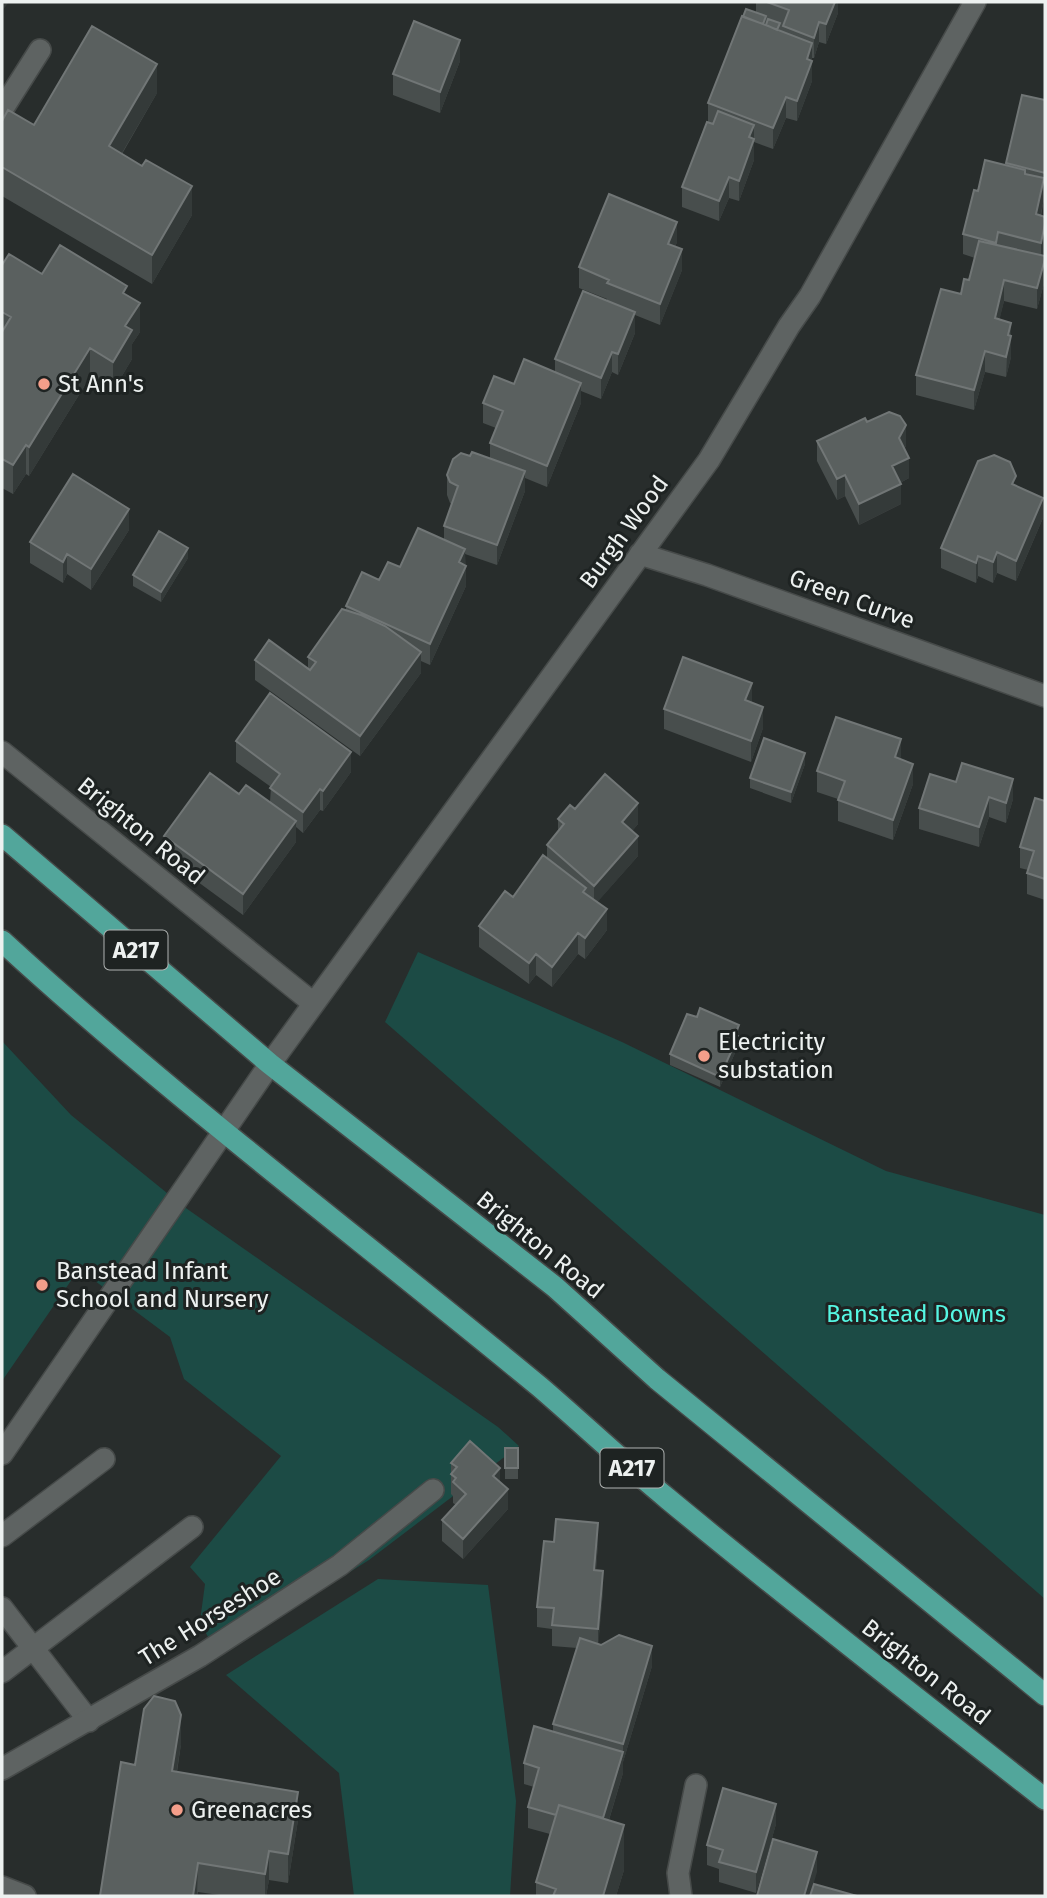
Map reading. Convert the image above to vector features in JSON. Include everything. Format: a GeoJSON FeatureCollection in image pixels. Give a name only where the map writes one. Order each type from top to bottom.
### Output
{"type":"FeatureCollection","features":[{"type":"Feature","properties":{"kind":"highway","name":"Brighton Road"},"geometry":{"type":"LineString","coordinates":[[2,835],[270,1064],[555,1287],[657,1379],[1045,1695]]}},
{"type":"Feature","properties":{"kind":"highway","name":"Brighton Road"},"geometry":{"type":"LineString","coordinates":[[2,941],[222,1132],[541,1388],[663,1496],[768,1582],[1045,1799]]}},
{"type":"Feature","properties":{"kind":"street","name":"Burgh Wood"},"geometry":{"type":"LineString","coordinates":[[2,1454],[313,1003],[404,882],[709,460],[789,326],[810,296],[975,2]]}},
{"type":"Feature","properties":{"kind":"street"},"geometry":{"type":"LineString","coordinates":[[2,110],[40,50]]}},
{"type":"Feature","properties":{"kind":"street","name":"Green Curve"},"geometry":{"type":"LineString","coordinates":[[640,554],[708,575],[1045,696]]}},
{"type":"Feature","properties":{"kind":"street","name":"Brighton Road"},"geometry":{"type":"LineString","coordinates":[[2,751],[313,1003]]}},
{"type":"Feature","properties":{"kind":"street"},"geometry":{"type":"LineString","coordinates":[[2,1536],[104,1459]]}},
{"type":"Feature","properties":{"kind":"street","name":"The Horseshoe"},"geometry":{"type":"LineString","coordinates":[[2,1769],[200,1656],[340,1565],[433,1490]]}},
{"type":"Feature","properties":{"kind":"street"},"geometry":{"type":"LineString","coordinates":[[2,1672],[192,1527]]}},
{"type":"Feature","properties":{"kind":"street"},"geometry":{"type":"LineString","coordinates":[[2,1608],[89,1721]]}},
{"type":"Feature","properties":{"kind":"street"},"geometry":{"type":"LineString","coordinates":[[681,1896],[678,1873],[696,1785]]}},
{"type":"Feature","properties":{"kind":"street"},"geometry":{"type":"LineString","coordinates":[[2,1886],[25,1896]]}},
{"type":"Feature","properties":{"kind":"green space","name":"Banstead Downs"},"geometry":{"type":"Polygon","coordinates":[[[418,952],[622,1042],[886,1171],[1045,1215],[1045,1599],[385,1022],[418,952]]]}},
{"type":"Feature","properties":{"kind":"green space"},"geometry":{"type":"Polygon","coordinates":[[[2,1041],[71,1115],[183,1206],[498,1427],[519,1446],[369,1560],[217,1655],[200,1621],[205,1584],[190,1567],[281,1456],[184,1379],[170,1337],[79,1269],[2,1381],[2,1041]]]}},
{"type":"Feature","properties":{"kind":"green space"},"geometry":{"type":"Polygon","coordinates":[[[378,1579],[488,1585],[516,1801],[510,1896],[354,1896],[339,1773],[226,1675],[378,1579]]]}},
{"type":"Feature","properties":{"kind":"building"},"geometry":{"type":"Polygon","coordinates":[[[767,2],[835,2],[826,24],[819,22],[814,38],[783,26],[789,10],[767,2]]]}},
{"type":"Feature","properties":{"kind":"building"},"geometry":{"type":"Polygon","coordinates":[[[746,9],[766,16],[763,24],[743,17],[746,9]]]}},
{"type":"Feature","properties":{"kind":"building"},"geometry":{"type":"Polygon","coordinates":[[[742,16],[812,43],[807,59],[812,61],[797,101],[786,97],[773,128],[708,103],[742,16]]]}},
{"type":"Feature","properties":{"kind":"building"},"geometry":{"type":"Polygon","coordinates":[[[768,19],[780,23],[777,30],[766,25],[768,19]]]}},
{"type":"Feature","properties":{"kind":"building"},"geometry":{"type":"Polygon","coordinates":[[[414,21],[460,40],[440,92],[393,74],[414,21]]]}},
{"type":"Feature","properties":{"kind":"building"},"geometry":{"type":"Polygon","coordinates":[[[92,26],[157,64],[109,146],[142,166],[146,160],[192,186],[152,255],[2,167],[2,121],[8,110],[34,125],[92,26]]]}},
{"type":"Feature","properties":{"kind":"building"},"geometry":{"type":"Polygon","coordinates":[[[1022,95],[1045,100],[1045,173],[1006,163],[1022,95]]]}},
{"type":"Feature","properties":{"kind":"building"},"geometry":{"type":"Polygon","coordinates":[[[718,111],[754,125],[749,137],[754,139],[739,181],[729,177],[719,201],[682,187],[707,122],[713,124],[718,111]]]}},
{"type":"Feature","properties":{"kind":"building"},"geometry":{"type":"Polygon","coordinates":[[[985,160],[1025,170],[1025,174],[1044,178],[1036,214],[1045,217],[1041,243],[998,232],[996,243],[963,234],[974,190],[978,191],[985,160]]]}},
{"type":"Feature","properties":{"kind":"building"},"geometry":{"type":"Polygon","coordinates":[[[609,194],[677,222],[668,244],[682,249],[660,304],[607,283],[609,280],[579,267],[609,194]]]}},
{"type":"Feature","properties":{"kind":"building"},"geometry":{"type":"Polygon","coordinates":[[[979,241],[1045,256],[1045,259],[1037,288],[1004,280],[995,318],[1011,323],[1006,357],[985,351],[974,390],[916,375],[941,289],[961,294],[964,279],[969,280],[979,241]]]}},
{"type":"Feature","properties":{"kind":"building","name":"St Ann's"},"geometry":{"type":"Polygon","coordinates":[[[60,245],[127,286],[123,293],[140,303],[125,326],[132,330],[113,362],[90,348],[29,447],[26,445],[13,465],[2,459],[2,332],[11,317],[2,312],[2,265],[9,254],[42,274],[60,245]]]}},
{"type":"Feature","properties":{"kind":"building"},"geometry":{"type":"Polygon","coordinates":[[[583,291],[635,312],[618,354],[612,352],[601,378],[555,359],[583,291]]]}},
{"type":"Feature","properties":{"kind":"building"},"geometry":{"type":"Polygon","coordinates":[[[524,359],[581,383],[547,466],[490,443],[503,411],[483,403],[494,376],[514,384],[524,359]]]}},
{"type":"Feature","properties":{"kind":"building"},"geometry":{"type":"Polygon","coordinates":[[[889,412],[900,416],[906,425],[899,438],[909,458],[892,466],[901,484],[859,504],[845,475],[837,479],[817,441],[865,418],[867,422],[889,412]]]}},
{"type":"Feature","properties":{"kind":"building"},"geometry":{"type":"Polygon","coordinates":[[[472,452],[525,471],[497,545],[444,526],[458,486],[450,482],[447,475],[453,459],[461,453],[470,456],[472,452]]]}},
{"type":"Feature","properties":{"kind":"building"},"geometry":{"type":"Polygon","coordinates":[[[994,455],[1010,462],[1016,476],[1012,484],[1043,498],[1016,561],[997,552],[993,562],[978,556],[976,563],[941,548],[978,461],[994,455]]]}},
{"type":"Feature","properties":{"kind":"building"},"geometry":{"type":"Polygon","coordinates":[[[73,474],[129,509],[91,569],[67,554],[63,562],[30,542],[73,474]]]}},
{"type":"Feature","properties":{"kind":"building"},"geometry":{"type":"Polygon","coordinates":[[[418,528],[465,549],[459,562],[466,566],[430,644],[346,606],[362,572],[379,580],[388,562],[400,567],[418,528]]]}},
{"type":"Feature","properties":{"kind":"building"},"geometry":{"type":"Polygon","coordinates":[[[159,531],[188,548],[161,592],[133,575],[159,531]]]}},
{"type":"Feature","properties":{"kind":"building"},"geometry":{"type":"Polygon","coordinates":[[[342,609],[385,626],[421,652],[360,736],[255,660],[269,640],[310,670],[316,662],[308,657],[342,609]]]}},
{"type":"Feature","properties":{"kind":"building"},"geometry":{"type":"Polygon","coordinates":[[[683,657],[752,683],[745,700],[763,707],[751,741],[664,709],[683,657]]]}},
{"type":"Feature","properties":{"kind":"building"},"geometry":{"type":"Polygon","coordinates":[[[270,693],[351,752],[323,791],[320,789],[303,812],[270,788],[280,774],[236,741],[270,693]]]}},
{"type":"Feature","properties":{"kind":"building"},"geometry":{"type":"Polygon","coordinates":[[[836,717],[901,739],[895,757],[913,764],[893,820],[838,800],[845,781],[817,771],[836,717]]]}},
{"type":"Feature","properties":{"kind":"building"},"geometry":{"type":"Polygon","coordinates":[[[764,738],[805,753],[791,792],[750,778],[764,738]]]}},
{"type":"Feature","properties":{"kind":"building"},"geometry":{"type":"Polygon","coordinates":[[[962,763],[1013,779],[1006,803],[989,797],[979,827],[919,808],[930,774],[956,782],[962,763]]]}},
{"type":"Feature","properties":{"kind":"building"},"geometry":{"type":"Polygon","coordinates":[[[210,773],[239,794],[246,785],[296,821],[243,894],[164,836],[210,773]]]}},
{"type":"Feature","properties":{"kind":"building"},"geometry":{"type":"Polygon","coordinates":[[[605,774],[638,803],[622,822],[638,836],[594,886],[547,845],[564,824],[558,819],[570,805],[575,809],[605,774]]]}},
{"type":"Feature","properties":{"kind":"building"},"geometry":{"type":"Polygon","coordinates":[[[1035,798],[1045,801],[1045,879],[1027,873],[1034,851],[1020,847],[1035,798]]]}},
{"type":"Feature","properties":{"kind":"building"},"geometry":{"type":"Polygon","coordinates":[[[543,855],[586,888],[583,892],[607,909],[585,938],[578,933],[552,967],[536,954],[529,963],[479,926],[505,891],[513,897],[543,855]]]}},
{"type":"Feature","properties":{"kind":"building","name":"Electricity substation"},"geometry":{"type":"Polygon","coordinates":[[[700,1008],[739,1025],[735,1035],[738,1036],[720,1077],[670,1054],[687,1014],[697,1017],[700,1008]]]}},
{"type":"Feature","properties":{"kind":"building"},"geometry":{"type":"Polygon","coordinates":[[[470,1441],[500,1468],[493,1476],[508,1489],[463,1539],[442,1520],[466,1494],[453,1482],[456,1478],[451,1474],[457,1467],[451,1463],[470,1441]]]}},
{"type":"Feature","properties":{"kind":"building"},"geometry":{"type":"Polygon","coordinates":[[[505,1448],[518,1448],[518,1468],[505,1468],[505,1448]]]}},
{"type":"Feature","properties":{"kind":"building"},"geometry":{"type":"Polygon","coordinates":[[[556,1519],[598,1523],[594,1570],[603,1571],[598,1629],[552,1625],[554,1608],[537,1607],[544,1541],[554,1542],[556,1519]]]}},
{"type":"Feature","properties":{"kind":"building"},"geometry":{"type":"Polygon","coordinates":[[[619,1635],[652,1646],[623,1744],[553,1724],[580,1638],[601,1645],[619,1635]]]}},
{"type":"Feature","properties":{"kind":"building","name":"Greenacres"},"geometry":{"type":"Polygon","coordinates":[[[154,1696],[175,1701],[181,1715],[172,1771],[298,1792],[288,1854],[269,1851],[265,1874],[198,1863],[193,1896],[100,1896],[121,1762],[135,1765],[144,1709],[154,1696]]]}},
{"type":"Feature","properties":{"kind":"building"},"geometry":{"type":"Polygon","coordinates":[[[534,1726],[623,1752],[603,1818],[559,1805],[556,1815],[528,1807],[539,1768],[524,1763],[534,1726]]]}},
{"type":"Feature","properties":{"kind":"building"},"geometry":{"type":"Polygon","coordinates":[[[723,1788],[776,1804],[756,1872],[719,1862],[723,1850],[707,1845],[723,1788]]]}},
{"type":"Feature","properties":{"kind":"building"},"geometry":{"type":"Polygon","coordinates":[[[559,1805],[624,1825],[603,1896],[553,1896],[556,1889],[536,1882],[559,1805]]]}},
{"type":"Feature","properties":{"kind":"building"},"geometry":{"type":"Polygon","coordinates":[[[773,1839],[817,1852],[804,1896],[757,1896],[773,1839]]]}},
{"type":"Feature","properties":{"kind":"building"},"geometry":{"type":"Polygon","coordinates":[[[814,1884],[857,1896],[810,1896],[814,1884]]]}},
{"type":"Feature","properties":{"kind":"place","name":"St Ann's"},"geometry":{"type":"Point","coordinates":[44,384]}},
{"type":"Feature","properties":{"kind":"place","name":"Electricity substation"},"geometry":{"type":"Point","coordinates":[704,1056]}},
{"type":"Feature","properties":{"kind":"place","name":"Banstead Infant School and Nursery"},"geometry":{"type":"Point","coordinates":[42,1285]}},
{"type":"Feature","properties":{"kind":"place","name":"Greenacres"},"geometry":{"type":"Point","coordinates":[177,1810]}}]}
